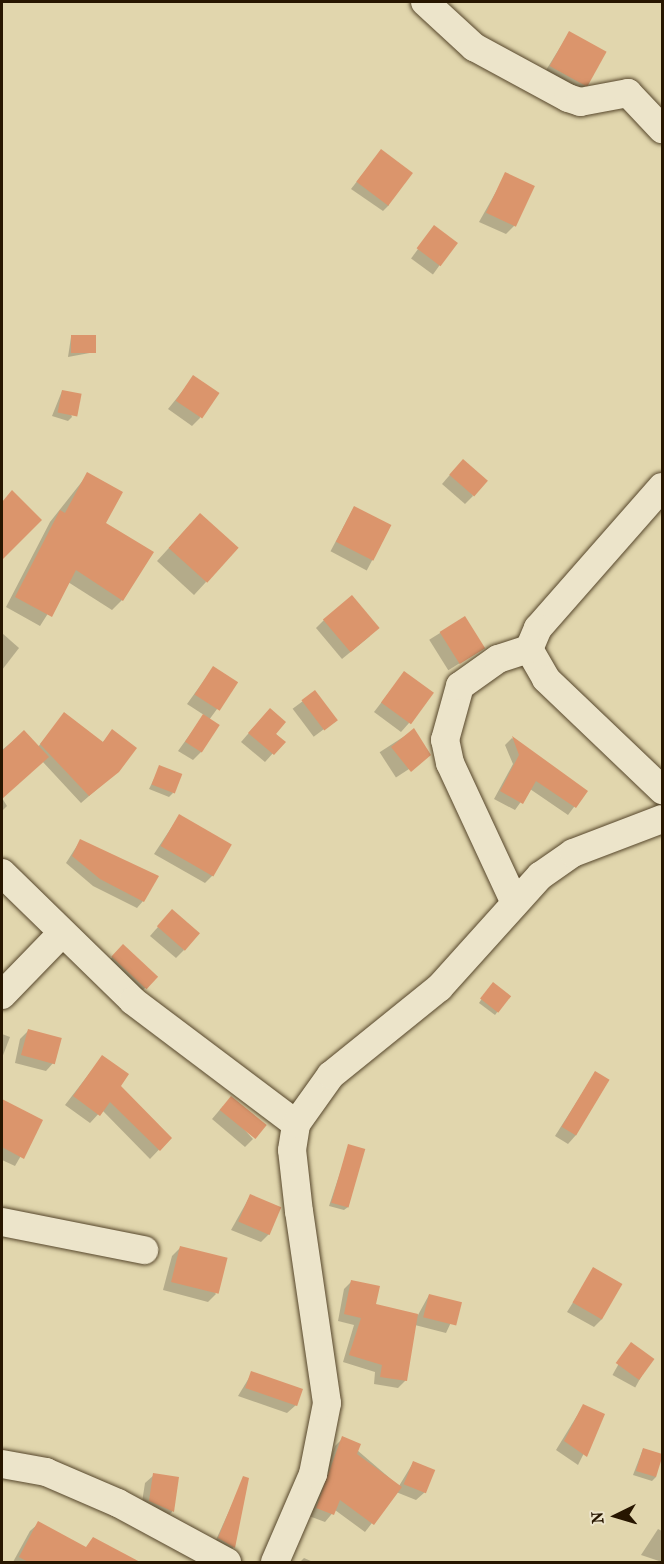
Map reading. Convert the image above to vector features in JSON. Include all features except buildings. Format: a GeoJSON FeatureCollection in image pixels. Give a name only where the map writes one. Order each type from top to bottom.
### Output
{"type":"FeatureCollection","features":[{"type":"Feature","properties":{"kind":"street"},"geometry":{"type":"LineString","coordinates":[[425,2],[474,47],[568,98],[580,102],[628,93],[663,129]]}},
{"type":"Feature","properties":{"kind":"street"},"geometry":{"type":"LineString","coordinates":[[515,903],[450,763],[445,740],[460,686],[498,659],[529,649],[538,628],[663,487]]}},
{"type":"Feature","properties":{"kind":"street"},"geometry":{"type":"LineString","coordinates":[[529,649],[546,679],[663,790]]}},
{"type":"Feature","properties":{"kind":"street"},"geometry":{"type":"LineString","coordinates":[[275,1563],[313,1474],[327,1403],[292,1150],[296,1124],[331,1075],[439,988],[515,903],[560,860],[663,819]]}},
{"type":"Feature","properties":{"kind":"street"},"geometry":{"type":"LineString","coordinates":[[2,873],[133,1001],[296,1124]]}},
{"type":"Feature","properties":{"kind":"street"},"geometry":{"type":"LineString","coordinates":[[2,996],[62,933]]}},
{"type":"Feature","properties":{"kind":"street"},"geometry":{"type":"LineString","coordinates":[[2,1222],[144,1250]]}},
{"type":"Feature","properties":{"kind":"street"},"geometry":{"type":"LineString","coordinates":[[2,1464],[46,1472],[98,1494],[227,1563]]}}]}
